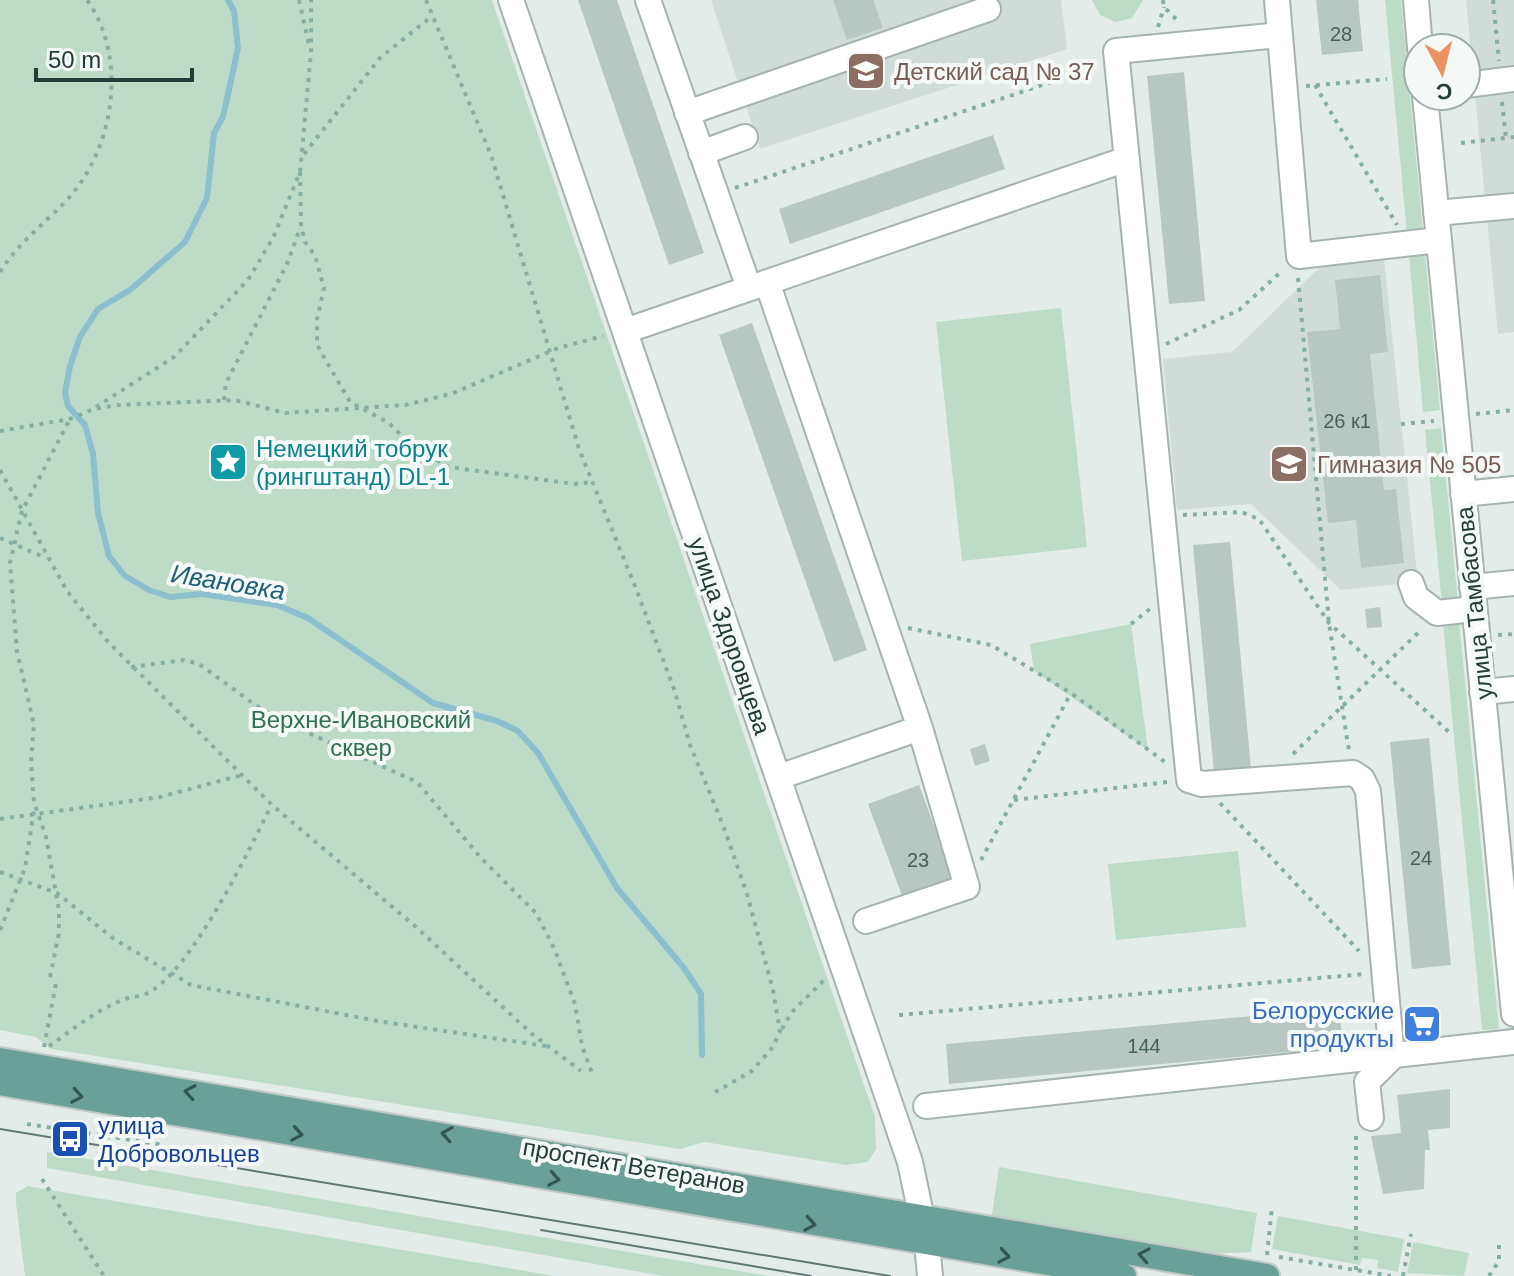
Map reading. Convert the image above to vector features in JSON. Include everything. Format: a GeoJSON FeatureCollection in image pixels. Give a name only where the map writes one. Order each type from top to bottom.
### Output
{"type":"FeatureCollection","features":[{"type":"Feature","properties":{"kind":"main road","name":"проспект Ветеранов"},"geometry":{"type":"LineString","coordinates":[[0,1060],[1267,1276]]}},
{"type":"Feature","properties":{"kind":"main road","name":"проспект Ветеранов"},"geometry":{"type":"LineString","coordinates":[[0,1083],[1124,1276]]}},
{"type":"Feature","properties":{"kind":"street","name":"улица Здоровцева"},"geometry":{"type":"LineString","coordinates":[[511,0],[910,1162],[927,1243],[930,1276]]}},
{"type":"Feature","properties":{"kind":"street"},"geometry":{"type":"LineString","coordinates":[[648,0],[716,194],[758,285],[886,624],[967,887],[866,921]]}},
{"type":"Feature","properties":{"kind":"street"},"geometry":{"type":"LineString","coordinates":[[1277,0],[1299,256],[1439,240]]}},
{"type":"Feature","properties":{"kind":"street"},"geometry":{"type":"LineString","coordinates":[[1416,0],[1419,32]]}},
{"type":"Feature","properties":{"kind":"street"},"geometry":{"type":"LineString","coordinates":[[687,113],[988,9]]}},
{"type":"Feature","properties":{"kind":"street"},"geometry":{"type":"LineString","coordinates":[[1280,35],[1116,51],[1162,516],[1196,782],[1353,773],[1362,779],[1368,791],[1392,1057]]}},
{"type":"Feature","properties":{"kind":"street"},"geometry":{"type":"LineString","coordinates":[[1482,83],[1514,79]]}},
{"type":"Feature","properties":{"kind":"street","name":"улица Тамбасова"},"geometry":{"type":"LineString","coordinates":[[1427,112],[1482,692],[1504,807],[1514,1014]]}},
{"type":"Feature","properties":{"kind":"street"},"geometry":{"type":"LineString","coordinates":[[701,153],[745,137]]}},
{"type":"Feature","properties":{"kind":"street"},"geometry":{"type":"LineString","coordinates":[[625,331],[1127,159]]}},
{"type":"Feature","properties":{"kind":"street"},"geometry":{"type":"LineString","coordinates":[[1436,213],[1514,206]]}},
{"type":"Feature","properties":{"kind":"street"},"geometry":{"type":"LineString","coordinates":[[1463,494],[1514,489]]}},
{"type":"Feature","properties":{"kind":"street"},"geometry":{"type":"LineString","coordinates":[[1411,583],[1416,597],[1437,613],[1514,583]]}},
{"type":"Feature","properties":{"kind":"street"},"geometry":{"type":"LineString","coordinates":[[1482,692],[1514,689]]}},
{"type":"Feature","properties":{"kind":"street"},"geometry":{"type":"LineString","coordinates":[[779,777],[920,728]]}},
{"type":"Feature","properties":{"kind":"street"},"geometry":{"type":"LineString","coordinates":[[926,1106],[1514,1042]]}},
{"type":"Feature","properties":{"kind":"street"},"geometry":{"type":"LineString","coordinates":[[1371,1118],[1367,1082],[1392,1057]]}},
{"type":"Feature","properties":{"kind":"path"},"geometry":{"type":"LineString","coordinates":[[0,272],[15,250],[79,185],[107,118],[113,85],[109,41],[101,20],[87,0]]}},
{"type":"Feature","properties":{"kind":"path"},"geometry":{"type":"LineString","coordinates":[[299,0],[311,52]]}},
{"type":"Feature","properties":{"kind":"path"},"geometry":{"type":"LineString","coordinates":[[311,0],[311,52],[300,172],[301,226],[305,242],[315,256],[324,288],[317,319],[317,345],[350,402],[389,423],[412,446],[449,467],[574,484],[592,482]]}},
{"type":"Feature","properties":{"kind":"path"},"geometry":{"type":"LineString","coordinates":[[426,0],[491,155],[592,482],[674,689],[690,745],[747,894],[780,1031]]}},
{"type":"Feature","properties":{"kind":"path"},"geometry":{"type":"LineString","coordinates":[[302,156],[380,58],[432,16]]}},
{"type":"Feature","properties":{"kind":"path"},"geometry":{"type":"LineString","coordinates":[[716,194],[1069,76],[1118,65]]}},
{"type":"Feature","properties":{"kind":"path"},"geometry":{"type":"LineString","coordinates":[[1286,88],[1387,79]]}},
{"type":"Feature","properties":{"kind":"path"},"geometry":{"type":"LineString","coordinates":[[1315,85],[1401,233]]}},
{"type":"Feature","properties":{"kind":"path"},"geometry":{"type":"LineString","coordinates":[[1461,143],[1514,137]]}},
{"type":"Feature","properties":{"kind":"path"},"geometry":{"type":"LineString","coordinates":[[94,409],[174,357],[248,280],[273,238],[300,172]]}},
{"type":"Feature","properties":{"kind":"path"},"geometry":{"type":"LineString","coordinates":[[224,400],[226,383],[287,264],[301,226]]}},
{"type":"Feature","properties":{"kind":"path"},"geometry":{"type":"LineString","coordinates":[[1146,353],[1239,310],[1299,256]]}},
{"type":"Feature","properties":{"kind":"path"},"geometry":{"type":"LineString","coordinates":[[1298,288],[1329,623],[1353,773]]}},
{"type":"Feature","properties":{"kind":"path"},"geometry":{"type":"LineString","coordinates":[[0,431],[72,418],[94,409],[224,400],[285,413],[405,405],[451,394],[550,351],[625,331]]}},
{"type":"Feature","properties":{"kind":"path"},"geometry":{"type":"LineString","coordinates":[[1474,414],[1514,410]]}},
{"type":"Feature","properties":{"kind":"path"},"geometry":{"type":"LineString","coordinates":[[50,977],[59,933],[57,893],[34,802],[31,762],[34,725],[23,687],[10,586],[14,544],[22,511],[72,418]]}},
{"type":"Feature","properties":{"kind":"path"},"geometry":{"type":"LineString","coordinates":[[1401,424],[1441,421]]}},
{"type":"Feature","properties":{"kind":"path"},"geometry":{"type":"LineString","coordinates":[[0,470],[48,559],[86,617],[131,667],[272,805],[549,1047],[581,1071]]}},
{"type":"Feature","properties":{"kind":"path"},"geometry":{"type":"LineString","coordinates":[[1162,516],[1252,514],[1259,519],[1329,623],[1449,732]]}},
{"type":"Feature","properties":{"kind":"path"},"geometry":{"type":"LineString","coordinates":[[0,538],[48,559]]}},
{"type":"Feature","properties":{"kind":"path"},"geometry":{"type":"LineString","coordinates":[[1270,777],[1437,613]]}},
{"type":"Feature","properties":{"kind":"path"},"geometry":{"type":"LineString","coordinates":[[886,624],[991,645],[1071,693],[1196,782],[1340,933],[1384,972]]}},
{"type":"Feature","properties":{"kind":"path"},"geometry":{"type":"LineString","coordinates":[[1496,636],[1514,634]]}},
{"type":"Feature","properties":{"kind":"path"},"geometry":{"type":"LineString","coordinates":[[131,667],[184,660],[199,664],[243,697],[293,726],[417,782],[481,858],[536,913],[554,948],[575,1004],[582,1046],[592,1073]]}},
{"type":"Feature","properties":{"kind":"path"},"geometry":{"type":"LineString","coordinates":[[967,887],[1071,693]]}},
{"type":"Feature","properties":{"kind":"path"},"geometry":{"type":"LineString","coordinates":[[0,819],[160,797],[242,775]]}},
{"type":"Feature","properties":{"kind":"path"},"geometry":{"type":"LineString","coordinates":[[1014,800],[1196,782]]}},
{"type":"Feature","properties":{"kind":"path"},"geometry":{"type":"LineString","coordinates":[[57,978],[44,1049],[105,1009],[128,998],[146,994],[169,974],[217,909],[272,805]]}},
{"type":"Feature","properties":{"kind":"path"},"geometry":{"type":"LineString","coordinates":[[0,930],[30,849],[36,812]]}},
{"type":"Feature","properties":{"kind":"path"},"geometry":{"type":"LineString","coordinates":[[0,872],[57,893],[114,939],[191,985],[246,998],[549,1047]]}},
{"type":"Feature","properties":{"kind":"path"},"geometry":{"type":"LineString","coordinates":[[899,1015],[1384,972]]}},
{"type":"Feature","properties":{"kind":"path"},"geometry":{"type":"LineString","coordinates":[[712,1094],[752,1071],[773,1047],[791,1013],[829,975]]}},
{"type":"Feature","properties":{"kind":"path"},"geometry":{"type":"LineString","coordinates":[[1356,1270],[1356,1134],[1371,1118]]}},
{"type":"Feature","properties":{"kind":"path"},"geometry":{"type":"LineString","coordinates":[[27,1124],[164,1145]]}},
{"type":"Feature","properties":{"kind":"path"},"geometry":{"type":"LineString","coordinates":[[42,1179],[104,1276]]}},
{"type":"Feature","properties":{"kind":"path"},"geometry":{"type":"LineString","coordinates":[[1272,1206],[1265,1254],[1391,1276]]}},
{"type":"Feature","properties":{"kind":"path"},"geometry":{"type":"LineString","coordinates":[[1403,1276],[1411,1234]]}},
{"type":"Feature","properties":{"kind":"path"},"geometry":{"type":"LineString","coordinates":[[1490,1275],[1499,1261],[1499,1242]]}},
{"type":"Feature","properties":{"kind":"shaded area","name":"Детский сад № 37"},"geometry":{"type":"Polygon","coordinates":[[[711,0],[1061,0],[1067,49],[760,149],[711,0]]]}},
{"type":"Feature","properties":{"kind":"shaded area"},"geometry":{"type":"Polygon","coordinates":[[[1466,0],[1514,0],[1514,332],[1498,334],[1477,112],[1482,112],[1482,32],[1469,32],[1466,0]]]}},
{"type":"Feature","properties":{"kind":"shaded area","name":"Гимназия № 505"},"geometry":{"type":"Polygon","coordinates":[[[1384,259],[1418,582],[1341,590],[1251,504],[1177,510],[1163,359],[1232,352],[1319,268],[1384,259]]]}},
{"type":"Feature","properties":{"kind":"green space","name":"Верхне-Ивановский сквер"},"geometry":{"type":"Polygon","coordinates":[[[0,0],[492,0],[875,1117],[876,1149],[868,1162],[846,1165],[704,1142],[680,1149],[51,1049],[36,1037],[0,1030],[0,0]]]}},
{"type":"Feature","properties":{"kind":"green space"},"geometry":{"type":"Polygon","coordinates":[[[1092,0],[1143,0],[1132,18],[1116,22],[1100,15],[1092,0]]]}},
{"type":"Feature","properties":{"kind":"green space"},"geometry":{"type":"Polygon","coordinates":[[[1385,0],[1401,0],[1404,32],[1402,112],[1412,112],[1423,232],[1407,233],[1385,0]]]}},
{"type":"Feature","properties":{"kind":"green space"},"geometry":{"type":"Polygon","coordinates":[[[1425,253],[1440,410],[1423,412],[1409,255],[1425,253]]]}},
{"type":"Feature","properties":{"kind":"green space"},"geometry":{"type":"Polygon","coordinates":[[[1061,308],[1087,547],[962,561],[936,322],[1061,308]]]}},
{"type":"Feature","properties":{"kind":"green space"},"geometry":{"type":"Polygon","coordinates":[[[1441,428],[1458,602],[1442,604],[1425,430],[1441,428]]]}},
{"type":"Feature","properties":{"kind":"green space"},"geometry":{"type":"Polygon","coordinates":[[[1459,620],[1499,1029],[1482,1030],[1443,622],[1459,620]]]}},
{"type":"Feature","properties":{"kind":"green space"},"geometry":{"type":"Polygon","coordinates":[[[1131,624],[1148,750],[1034,671],[1030,644],[1131,624]]]}},
{"type":"Feature","properties":{"kind":"green space"},"geometry":{"type":"Polygon","coordinates":[[[1238,851],[1246,927],[1116,940],[1108,864],[1238,851]]]}},
{"type":"Feature","properties":{"kind":"green space"},"geometry":{"type":"Polygon","coordinates":[[[47,1152],[768,1276],[663,1276],[47,1168],[47,1152]]]}},
{"type":"Feature","properties":{"kind":"green space"},"geometry":{"type":"Polygon","coordinates":[[[999,1167],[1257,1213],[1251,1252],[1191,1255],[991,1221],[999,1167]]]}},
{"type":"Feature","properties":{"kind":"green space"},"geometry":{"type":"Polygon","coordinates":[[[28,1186],[555,1276],[25,1276],[16,1193],[28,1186]]]}},
{"type":"Feature","properties":{"kind":"green space"},"geometry":{"type":"Polygon","coordinates":[[[1278,1216],[1404,1239],[1398,1272],[1377,1268],[1378,1260],[1362,1258],[1360,1265],[1272,1249],[1278,1216]]]}},
{"type":"Feature","properties":{"kind":"green space"},"geometry":{"type":"Polygon","coordinates":[[[1413,1242],[1469,1253],[1464,1276],[1407,1273],[1413,1242]]]}},
{"type":"Feature","properties":{"kind":"building"},"geometry":{"type":"Polygon","coordinates":[[[578,0],[617,0],[704,253],[669,265],[578,0]]]}},
{"type":"Feature","properties":{"kind":"building"},"geometry":{"type":"Polygon","coordinates":[[[833,0],[873,0],[883,28],[847,40],[833,0]]]}},
{"type":"Feature","properties":{"kind":"building"},"geometry":{"type":"Polygon","coordinates":[[[1316,0],[1358,0],[1363,51],[1322,55],[1316,0]]]}},
{"type":"Feature","properties":{"kind":"building"},"geometry":{"type":"Polygon","coordinates":[[[1184,72],[1205,301],[1169,304],[1147,76],[1184,72]]]}},
{"type":"Feature","properties":{"kind":"building"},"geometry":{"type":"Polygon","coordinates":[[[993,135],[1005,169],[790,244],[779,209],[993,135]]]}},
{"type":"Feature","properties":{"kind":"building"},"geometry":{"type":"Polygon","coordinates":[[[1380,275],[1388,352],[1370,354],[1384,490],[1396,489],[1404,563],[1361,568],[1356,520],[1328,523],[1307,332],[1340,329],[1335,280],[1380,275]]]}},
{"type":"Feature","properties":{"kind":"building"},"geometry":{"type":"Polygon","coordinates":[[[752,323],[867,650],[834,662],[719,335],[752,323]]]}},
{"type":"Feature","properties":{"kind":"building"},"geometry":{"type":"Polygon","coordinates":[[[1230,542],[1251,769],[1214,773],[1193,545],[1230,542]]]}},
{"type":"Feature","properties":{"kind":"building"},"geometry":{"type":"Polygon","coordinates":[[[1380,607],[1382,627],[1367,628],[1365,609],[1380,607]]]}},
{"type":"Feature","properties":{"kind":"building"},"geometry":{"type":"Polygon","coordinates":[[[1429,738],[1451,965],[1412,969],[1390,742],[1429,738]]]}},
{"type":"Feature","properties":{"kind":"building"},"geometry":{"type":"Polygon","coordinates":[[[985,744],[990,761],[975,766],[970,749],[985,744]]]}},
{"type":"Feature","properties":{"kind":"building"},"geometry":{"type":"Polygon","coordinates":[[[919,785],[955,882],[904,901],[868,804],[919,785]]]}},
{"type":"Feature","properties":{"kind":"building"},"geometry":{"type":"Polygon","coordinates":[[[1339,1008],[1343,1047],[949,1084],[946,1044],[1339,1008]]]}},
{"type":"Feature","properties":{"kind":"building"},"geometry":{"type":"Polygon","coordinates":[[[1450,1089],[1450,1128],[1428,1130],[1430,1150],[1425,1150],[1424,1189],[1383,1194],[1371,1136],[1401,1133],[1397,1095],[1450,1089]]]}},
{"type":"Feature","properties":{"kind":"waterway","name":"Ивановка"},"geometry":{"type":"LineString","coordinates":[[228,0],[234,11],[238,48],[223,117],[214,133],[207,198],[185,242],[130,290],[98,309],[80,337],[70,366],[65,393],[68,406],[85,425],[93,454],[98,513],[109,556],[125,576],[149,590],[170,597],[202,594],[277,605],[308,618],[433,703],[497,721],[518,731],[538,753],[617,888],[684,968],[701,994],[702,1055]]}},
{"type":"Feature","properties":{"kind":"tram line"},"geometry":{"type":"LineString","coordinates":[[0,1129],[890,1276]]}},
{"type":"Feature","properties":{"kind":"tram line"},"geometry":{"type":"LineString","coordinates":[[541,1230],[811,1276]]}},
{"type":"Feature","properties":{"kind":"place","name":"Детский сад № 37"},"geometry":{"type":"Point","coordinates":[866,71]}},
{"type":"Feature","properties":{"kind":"place","name":"Немецкий тобрук (рингштанд) DL-1"},"geometry":{"type":"Point","coordinates":[228,462]}},
{"type":"Feature","properties":{"kind":"place","name":"Гимназия № 505"},"geometry":{"type":"Point","coordinates":[1289,464]}},
{"type":"Feature","properties":{"kind":"place","name":"Белорусские продукты"},"geometry":{"type":"Point","coordinates":[1422,1024]}},
{"type":"Feature","properties":{"kind":"place","name":"улица Добровольцев"},"geometry":{"type":"Point","coordinates":[70,1139]}}]}
